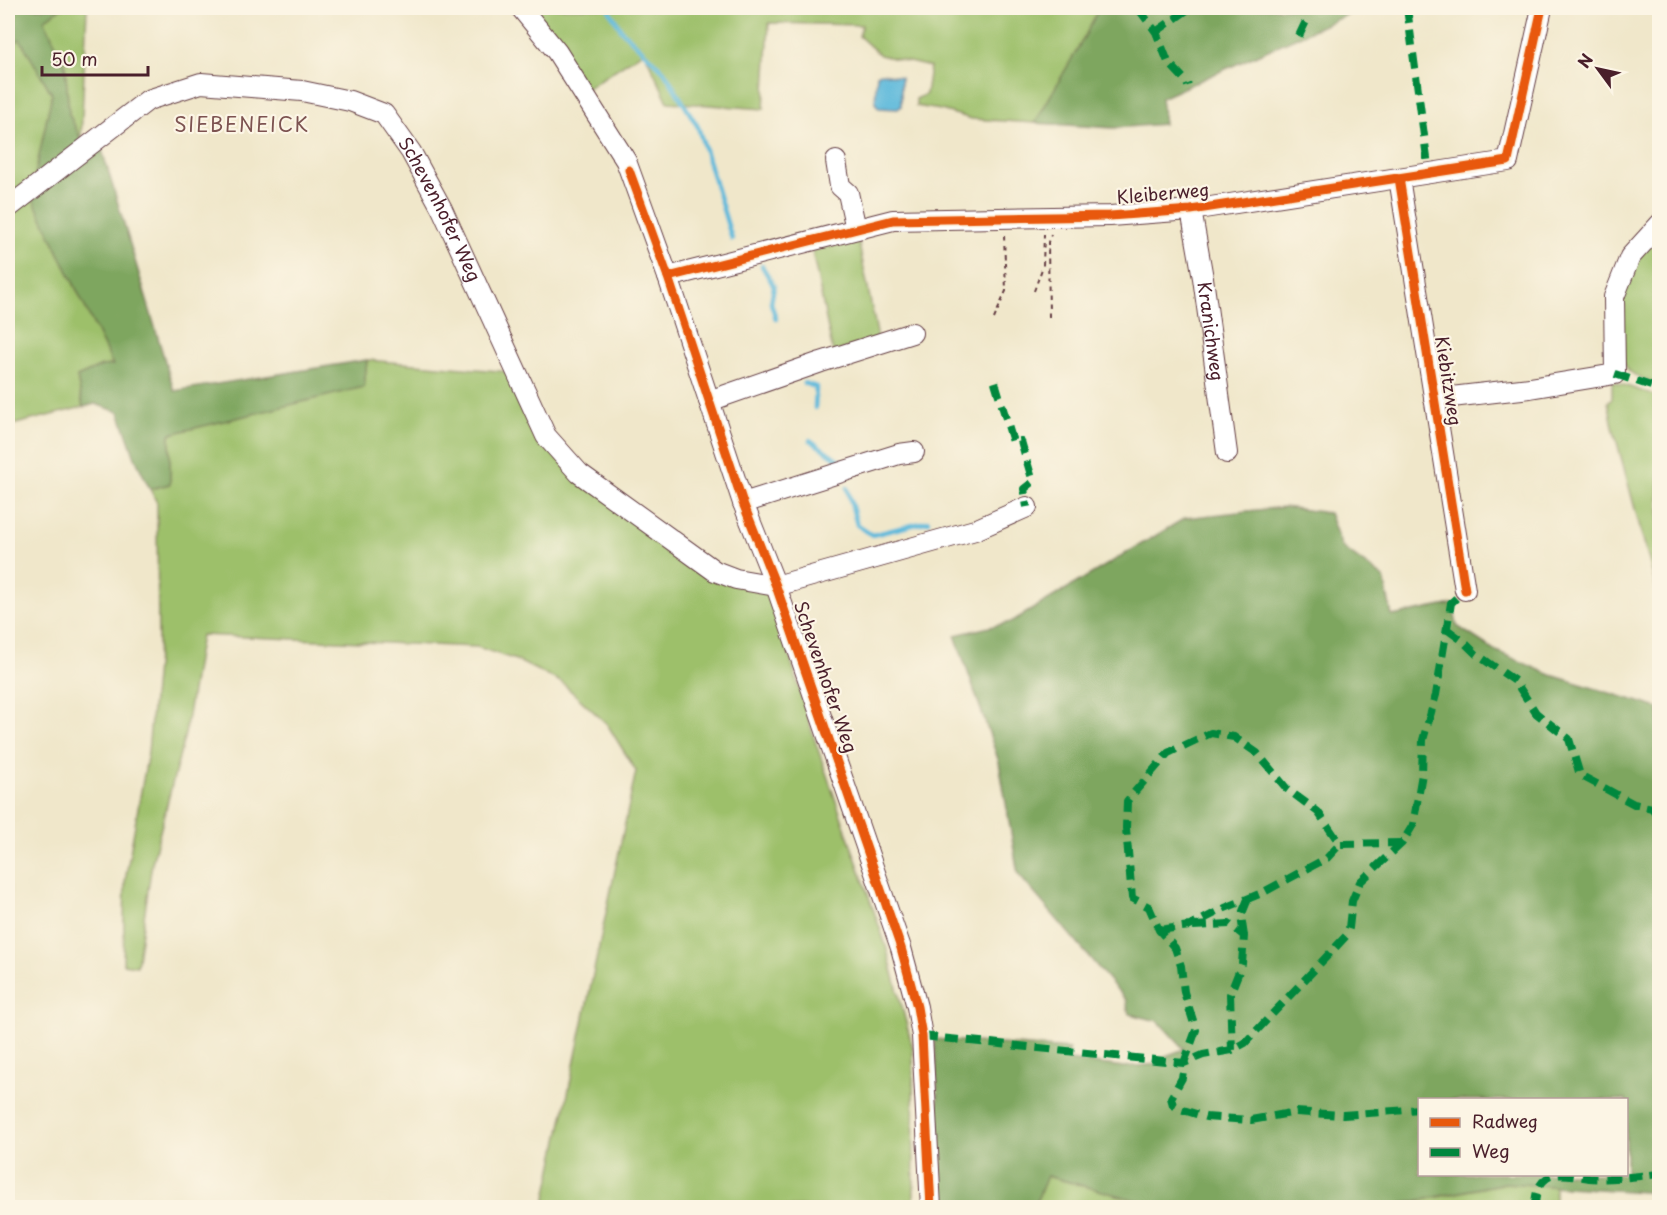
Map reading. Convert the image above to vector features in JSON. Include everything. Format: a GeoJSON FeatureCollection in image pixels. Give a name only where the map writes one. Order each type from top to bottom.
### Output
{"type":"FeatureCollection","features":[{"type":"Feature","properties":{"kind":"street","name":"Schevenhofer Weg"},"geometry":{"type":"LineString","coordinates":[[521,8],[557,52],[621,152],[629,170],[668,277],[743,503],[776,586],[901,948],[911,982],[922,1036],[931,1208]]}},
{"type":"Feature","properties":{"kind":"street","name":"Kleiberweg"},"geometry":{"type":"LineString","coordinates":[[668,277],[893,220],[1110,216],[1191,210],[1508,161],[1542,8]]}},
{"type":"Feature","properties":{"kind":"street","name":"Schevenhofer Weg"},"geometry":{"type":"LineString","coordinates":[[8,208],[148,100],[201,83],[302,91],[350,101],[384,114],[411,152],[442,209],[546,436],[579,473],[715,571],[736,579],[776,586],[975,530],[1027,507]]}},
{"type":"Feature","properties":{"kind":"street"},"geometry":{"type":"LineString","coordinates":[[836,161],[840,186],[848,194],[856,229]]}},
{"type":"Feature","properties":{"kind":"street","name":"Kiebitzweg"},"geometry":{"type":"LineString","coordinates":[[1399,178],[1465,590]]}},
{"type":"Feature","properties":{"kind":"street","name":"Kranichweg"},"geometry":{"type":"LineString","coordinates":[[1191,210],[1203,278],[1227,453]]}},
{"type":"Feature","properties":{"kind":"street"},"geometry":{"type":"LineString","coordinates":[[1434,399],[1530,388],[1615,374],[1614,297],[1630,257],[1659,224]]}},
{"type":"Feature","properties":{"kind":"street"},"geometry":{"type":"LineString","coordinates":[[710,401],[912,333]]}},
{"type":"Feature","properties":{"kind":"street"},"geometry":{"type":"LineString","coordinates":[[743,503],[890,457],[914,452]]}},
{"type":"Feature","properties":{"kind":"path"},"geometry":{"type":"LineString","coordinates":[[1034,291],[1042,266],[1043,237],[1053,217]]}},
{"type":"Feature","properties":{"kind":"path"},"geometry":{"type":"LineString","coordinates":[[1049,317],[1048,242],[1053,217]]}},
{"type":"Feature","properties":{"kind":"path"},"geometry":{"type":"LineString","coordinates":[[994,319],[1006,291],[1003,218]]}},
{"type":"Feature","properties":{"kind":"green space"},"geometry":{"type":"Polygon","coordinates":[[[8,8],[61,8],[44,20],[65,64],[69,114],[81,139],[76,158],[99,140],[174,391],[367,360],[364,387],[170,434],[170,484],[150,489],[135,458],[119,412],[95,404],[83,407],[77,377],[102,366],[113,365],[31,195],[52,94],[20,39],[8,48],[8,8]]]}},
{"type":"Feature","properties":{"kind":"green space"},"geometry":{"type":"Polygon","coordinates":[[[61,8],[87,8],[81,139],[69,114],[65,64],[44,20],[61,8]]]}},
{"type":"Feature","properties":{"kind":"green space"},"geometry":{"type":"Polygon","coordinates":[[[525,8],[1101,8],[1035,123],[972,119],[916,106],[916,99],[926,94],[930,67],[880,55],[859,36],[862,25],[769,23],[764,109],[668,102],[644,51],[586,89],[525,8]]]}},
{"type":"Feature","properties":{"kind":"green space"},"geometry":{"type":"Polygon","coordinates":[[[1099,8],[1355,8],[1353,12],[1161,98],[1164,124],[1114,128],[1035,123],[1099,8]]]}},
{"type":"Feature","properties":{"kind":"green space"},"geometry":{"type":"Polygon","coordinates":[[[20,38],[52,94],[31,195],[113,365],[102,366],[77,377],[83,407],[8,426],[8,48],[20,38]]]}},
{"type":"Feature","properties":{"kind":"green space"},"geometry":{"type":"Polygon","coordinates":[[[1659,231],[1659,384],[1638,377],[1629,371],[1622,361],[1619,297],[1634,261],[1659,231]]]}},
{"type":"Feature","properties":{"kind":"green space"},"geometry":{"type":"Polygon","coordinates":[[[858,239],[878,338],[833,353],[812,251],[858,239]]]}},
{"type":"Feature","properties":{"kind":"green space"},"geometry":{"type":"Polygon","coordinates":[[[367,360],[511,372],[541,434],[712,576],[769,587],[812,732],[886,946],[913,1049],[914,1207],[544,1207],[636,771],[607,724],[561,682],[516,660],[477,647],[201,635],[185,734],[152,863],[137,966],[123,964],[125,881],[148,752],[158,645],[157,503],[150,489],[170,484],[170,434],[364,387],[367,360]]]}},
{"type":"Feature","properties":{"kind":"green space"},"geometry":{"type":"Polygon","coordinates":[[[1612,381],[1659,397],[1659,598],[1614,431],[1608,402],[1612,398],[1612,381]]]}},
{"type":"Feature","properties":{"kind":"green space"},"geometry":{"type":"Polygon","coordinates":[[[1284,507],[1329,513],[1342,547],[1384,578],[1392,616],[1453,604],[1457,626],[1494,650],[1551,675],[1659,708],[1659,1193],[1505,1183],[1386,1207],[1165,1208],[1047,1176],[1034,1207],[943,1207],[935,1039],[1069,1049],[1069,1060],[1124,1067],[1159,1064],[1160,1058],[1184,1049],[1158,1021],[1129,1014],[1126,1000],[1018,874],[999,762],[955,635],[1011,622],[1185,518],[1284,507]]]}},
{"type":"Feature","properties":{"kind":"green space"},"geometry":{"type":"Polygon","coordinates":[[[1046,1176],[1165,1207],[1034,1208],[1046,1176]]]}},
{"type":"Feature","properties":{"kind":"green space"},"geometry":{"type":"Polygon","coordinates":[[[1505,1183],[1555,1186],[1555,1207],[1386,1208],[1505,1183]]]}},
{"type":"Feature","properties":{"kind":"water"},"geometry":{"type":"Polygon","coordinates":[[[877,74],[901,77],[901,106],[898,109],[879,108],[875,103],[877,74]]]}},
{"type":"Feature","properties":{"kind":"waterway"},"geometry":{"type":"LineString","coordinates":[[608,8],[622,31],[664,71],[698,127],[732,239]]}},
{"type":"Feature","properties":{"kind":"waterway"},"geometry":{"type":"LineString","coordinates":[[762,266],[774,286],[771,303],[776,319]]}},
{"type":"Feature","properties":{"kind":"waterway"},"geometry":{"type":"LineString","coordinates":[[804,383],[816,387],[815,408]]}},
{"type":"Feature","properties":{"kind":"waterway"},"geometry":{"type":"LineString","coordinates":[[810,440],[842,462]]}},
{"type":"Feature","properties":{"kind":"waterway"},"geometry":{"type":"LineString","coordinates":[[847,488],[857,525],[872,535],[929,521]]}},
{"type":"Feature","properties":{"kind":"marked path"},"geometry":{"type":"LineString","coordinates":[[1138,8],[1156,32],[1168,62],[1188,86]]}},
{"type":"Feature","properties":{"kind":"marked path"},"geometry":{"type":"LineString","coordinates":[[1156,32],[1190,8]]}},
{"type":"Feature","properties":{"kind":"marked path"},"geometry":{"type":"LineString","coordinates":[[1299,36],[1307,19],[1305,8]]}},
{"type":"Feature","properties":{"kind":"marked path"},"geometry":{"type":"LineString","coordinates":[[1407,8],[1429,173]]}},
{"type":"Feature","properties":{"kind":"marked path"},"geometry":{"type":"LineString","coordinates":[[1615,374],[1660,389]]}},
{"type":"Feature","properties":{"kind":"marked path"},"geometry":{"type":"LineString","coordinates":[[995,382],[1013,442],[1021,441],[1033,482],[1024,489],[1027,507]]}},
{"type":"Feature","properties":{"kind":"marked path"},"geometry":{"type":"LineString","coordinates":[[922,1036],[1184,1063],[1203,1055],[1232,1050],[1245,1043],[1346,936],[1352,901],[1360,882],[1402,843],[1413,825],[1422,774],[1423,740],[1436,695],[1451,603],[1465,590]]}},
{"type":"Feature","properties":{"kind":"marked path"},"geometry":{"type":"LineString","coordinates":[[1448,630],[1476,654],[1515,681],[1536,713],[1569,739],[1580,775],[1634,804],[1652,808],[1660,819]]}},
{"type":"Feature","properties":{"kind":"marked path"},"geometry":{"type":"LineString","coordinates":[[1402,843],[1340,844],[1318,812],[1287,789],[1257,753],[1234,737],[1211,733],[1168,753],[1127,801],[1126,828],[1132,898],[1149,907],[1159,930],[1175,948],[1181,966],[1184,992],[1196,1030],[1184,1063],[1182,1078],[1171,1098],[1173,1105],[1206,1117],[1251,1120],[1296,1112],[1343,1115],[1418,1109]]}},
{"type":"Feature","properties":{"kind":"marked path"},"geometry":{"type":"LineString","coordinates":[[1159,930],[1190,926],[1262,893],[1327,858],[1340,844]]}},
{"type":"Feature","properties":{"kind":"marked path"},"geometry":{"type":"LineString","coordinates":[[1244,936],[1241,916],[1248,899]]}},
{"type":"Feature","properties":{"kind":"marked path"},"geometry":{"type":"LineString","coordinates":[[1193,926],[1229,924],[1244,936],[1242,964],[1230,994],[1232,1050]]}},
{"type":"Feature","properties":{"kind":"marked path"},"geometry":{"type":"LineString","coordinates":[[1575,1176],[1624,1178],[1660,1174]]}},
{"type":"Feature","properties":{"kind":"marked path"},"geometry":{"type":"LineString","coordinates":[[1535,1208],[1539,1187],[1551,1176]]}},
{"type":"Feature","properties":{"kind":"cycle path"},"geometry":{"type":"LineString","coordinates":[[668,277],[893,220],[1110,216],[1191,210],[1508,161],[1542,8]]}},
{"type":"Feature","properties":{"kind":"cycle path"},"geometry":{"type":"LineString","coordinates":[[629,170],[668,277],[743,503],[776,586],[901,948],[917,1007],[922,1036],[931,1208]]}},
{"type":"Feature","properties":{"kind":"cycle path"},"geometry":{"type":"LineString","coordinates":[[1399,178],[1465,590]]}},
{"type":"Feature","properties":{"kind":"district","name":"SIEBENEICK"},"geometry":{"type":"Point","coordinates":[242,125]}}]}
